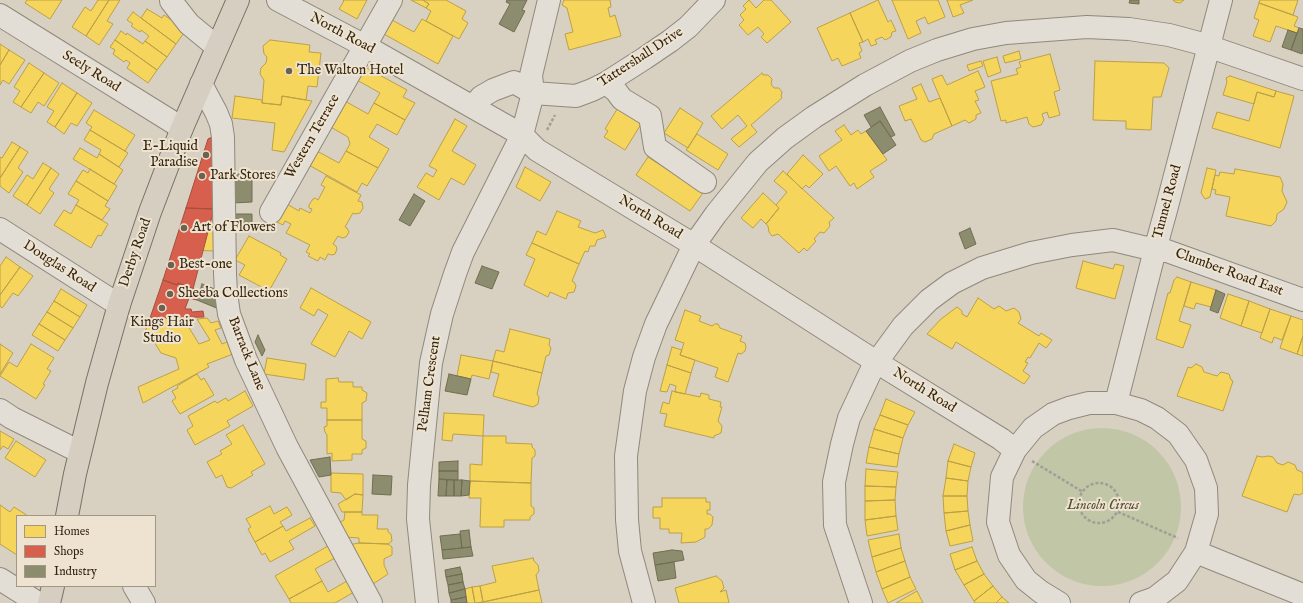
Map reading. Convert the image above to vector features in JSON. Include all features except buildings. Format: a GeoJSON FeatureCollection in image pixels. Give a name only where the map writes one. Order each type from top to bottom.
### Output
{"type":"FeatureCollection","features":[{"type":"Feature","properties":{"kind":"main road","name":"Derby Road"},"geometry":{"type":"LineString","coordinates":[[72,514],[80,452],[97,383],[119,305],[150,212],[182,128],[238,0]]}},
{"type":"Feature","properties":{"kind":"main road"},"geometry":{"type":"LineString","coordinates":[[49,603],[53,587]]}},
{"type":"Feature","properties":{"kind":"street"},"geometry":{"type":"LineString","coordinates":[[171,0],[189,24],[217,47]]}},
{"type":"Feature","properties":{"kind":"street","name":"North Road"},"geometry":{"type":"LineString","coordinates":[[278,0],[366,46],[522,135],[537,150],[694,245],[878,363],[1001,439],[1015,450]]}},
{"type":"Feature","properties":{"kind":"street","name":"Western Terrace"},"geometry":{"type":"LineString","coordinates":[[271,212],[391,0]]}},
{"type":"Feature","properties":{"kind":"street"},"geometry":{"type":"LineString","coordinates":[[522,135],[534,93],[530,75],[549,0]]}},
{"type":"Feature","properties":{"kind":"street","name":"Tattershall Drive"},"geometry":{"type":"LineString","coordinates":[[473,107],[481,97],[493,90],[514,82],[534,93],[576,96],[606,83],[645,58],[688,27],[714,0]]}},
{"type":"Feature","properties":{"kind":"street","name":"Tunnel Road"},"geometry":{"type":"LineString","coordinates":[[1116,403],[1221,0]]}},
{"type":"Feature","properties":{"kind":"street","name":"Seely Road"},"geometry":{"type":"LineString","coordinates":[[0,15],[182,128]]}},
{"type":"Feature","properties":{"kind":"street"},"geometry":{"type":"LineString","coordinates":[[644,603],[630,551],[626,520],[626,456],[635,391],[644,357],[656,324],[694,245],[716,214],[758,162],[785,138],[814,117],[910,61],[937,50],[973,39],[1006,33],[1087,27],[1128,28],[1169,35],[1199,43],[1303,79]]}},
{"type":"Feature","properties":{"kind":"street"},"geometry":{"type":"LineString","coordinates":[[606,83],[616,91],[622,99],[650,116],[655,147],[705,182]]}},
{"type":"Feature","properties":{"kind":"street","name":"Barrack Lane"},"geometry":{"type":"LineString","coordinates":[[201,84],[221,124],[223,137],[220,274],[226,293],[229,314],[246,360],[287,447],[371,603]]}},
{"type":"Feature","properties":{"kind":"street","name":"Pelham Crescent"},"geometry":{"type":"LineString","coordinates":[[427,603],[418,520],[419,485],[431,363],[442,314],[463,252],[522,135]]}},
{"type":"Feature","properties":{"kind":"street","name":"Douglas Road"},"geometry":{"type":"LineString","coordinates":[[0,229],[119,305]]}},
{"type":"Feature","properties":{"kind":"street","name":"Clumber Road East"},"geometry":{"type":"LineString","coordinates":[[861,603],[835,525],[834,482],[849,418],[871,371],[903,326],[929,300],[952,283],[982,268],[1031,253],[1072,245],[1113,240],[1155,250],[1167,251],[1303,300]]}},
{"type":"Feature","properties":{"kind":"street"},"geometry":{"type":"LineString","coordinates":[[1059,603],[1040,592],[1026,580],[1009,556],[998,522],[1002,477],[1015,450],[1033,428],[1053,414],[1090,403],[1116,403],[1141,410],[1157,418],[1178,434],[1196,460],[1206,488],[1207,514],[1196,552],[1177,581],[1155,598],[1141,603]]}},
{"type":"Feature","properties":{"kind":"street"},"geometry":{"type":"LineString","coordinates":[[0,410],[12,418],[80,452]]}},
{"type":"Feature","properties":{"kind":"street"},"geometry":{"type":"LineString","coordinates":[[1196,552],[1303,595]]}},
{"type":"Feature","properties":{"kind":"street"},"geometry":{"type":"LineString","coordinates":[[0,579],[38,603]]}},
{"type":"Feature","properties":{"kind":"street"},"geometry":{"type":"LineString","coordinates":[[135,587],[144,603]]}},
{"type":"Feature","properties":{"kind":"path"},"geometry":{"type":"LineString","coordinates":[[547,132],[554,118]]}},
{"type":"Feature","properties":{"kind":"path"},"geometry":{"type":"LineString","coordinates":[[1015,450],[1083,492]]}},
{"type":"Feature","properties":{"kind":"path"},"geometry":{"type":"LineString","coordinates":[[1098,483],[1111,486],[1116,491],[1120,505],[1114,518],[1101,523],[1094,523],[1088,520],[1080,509],[1079,502],[1083,492],[1092,484],[1098,483]]}},
{"type":"Feature","properties":{"kind":"path"},"geometry":{"type":"LineString","coordinates":[[1118,512],[1176,536],[1196,552]]}},
{"type":"Feature","properties":{"kind":"green space","name":"Lincoln Circus"},"geometry":{"type":"Polygon","coordinates":[[[1102,428],[1132,434],[1158,451],[1175,477],[1181,507],[1175,537],[1158,563],[1132,580],[1102,586],[1072,580],[1046,563],[1029,537],[1023,507],[1029,477],[1046,451],[1072,434],[1102,428]]]}},
{"type":"Feature","properties":{"kind":"place","name":"The Walton Hotel"},"geometry":{"type":"Point","coordinates":[289,71]}},
{"type":"Feature","properties":{"kind":"place","name":"E-Liquid Paradise"},"geometry":{"type":"Point","coordinates":[206,155]}},
{"type":"Feature","properties":{"kind":"place","name":"Park Stores"},"geometry":{"type":"Point","coordinates":[202,176]}},
{"type":"Feature","properties":{"kind":"place","name":"Art of Flowers"},"geometry":{"type":"Point","coordinates":[184,228]}},
{"type":"Feature","properties":{"kind":"place","name":"Best-one"},"geometry":{"type":"Point","coordinates":[171,265]}},
{"type":"Feature","properties":{"kind":"place","name":"Sheeba Collections"},"geometry":{"type":"Point","coordinates":[170,294]}},
{"type":"Feature","properties":{"kind":"place","name":"Kings Hair Studio"},"geometry":{"type":"Point","coordinates":[162,308]}}]}
